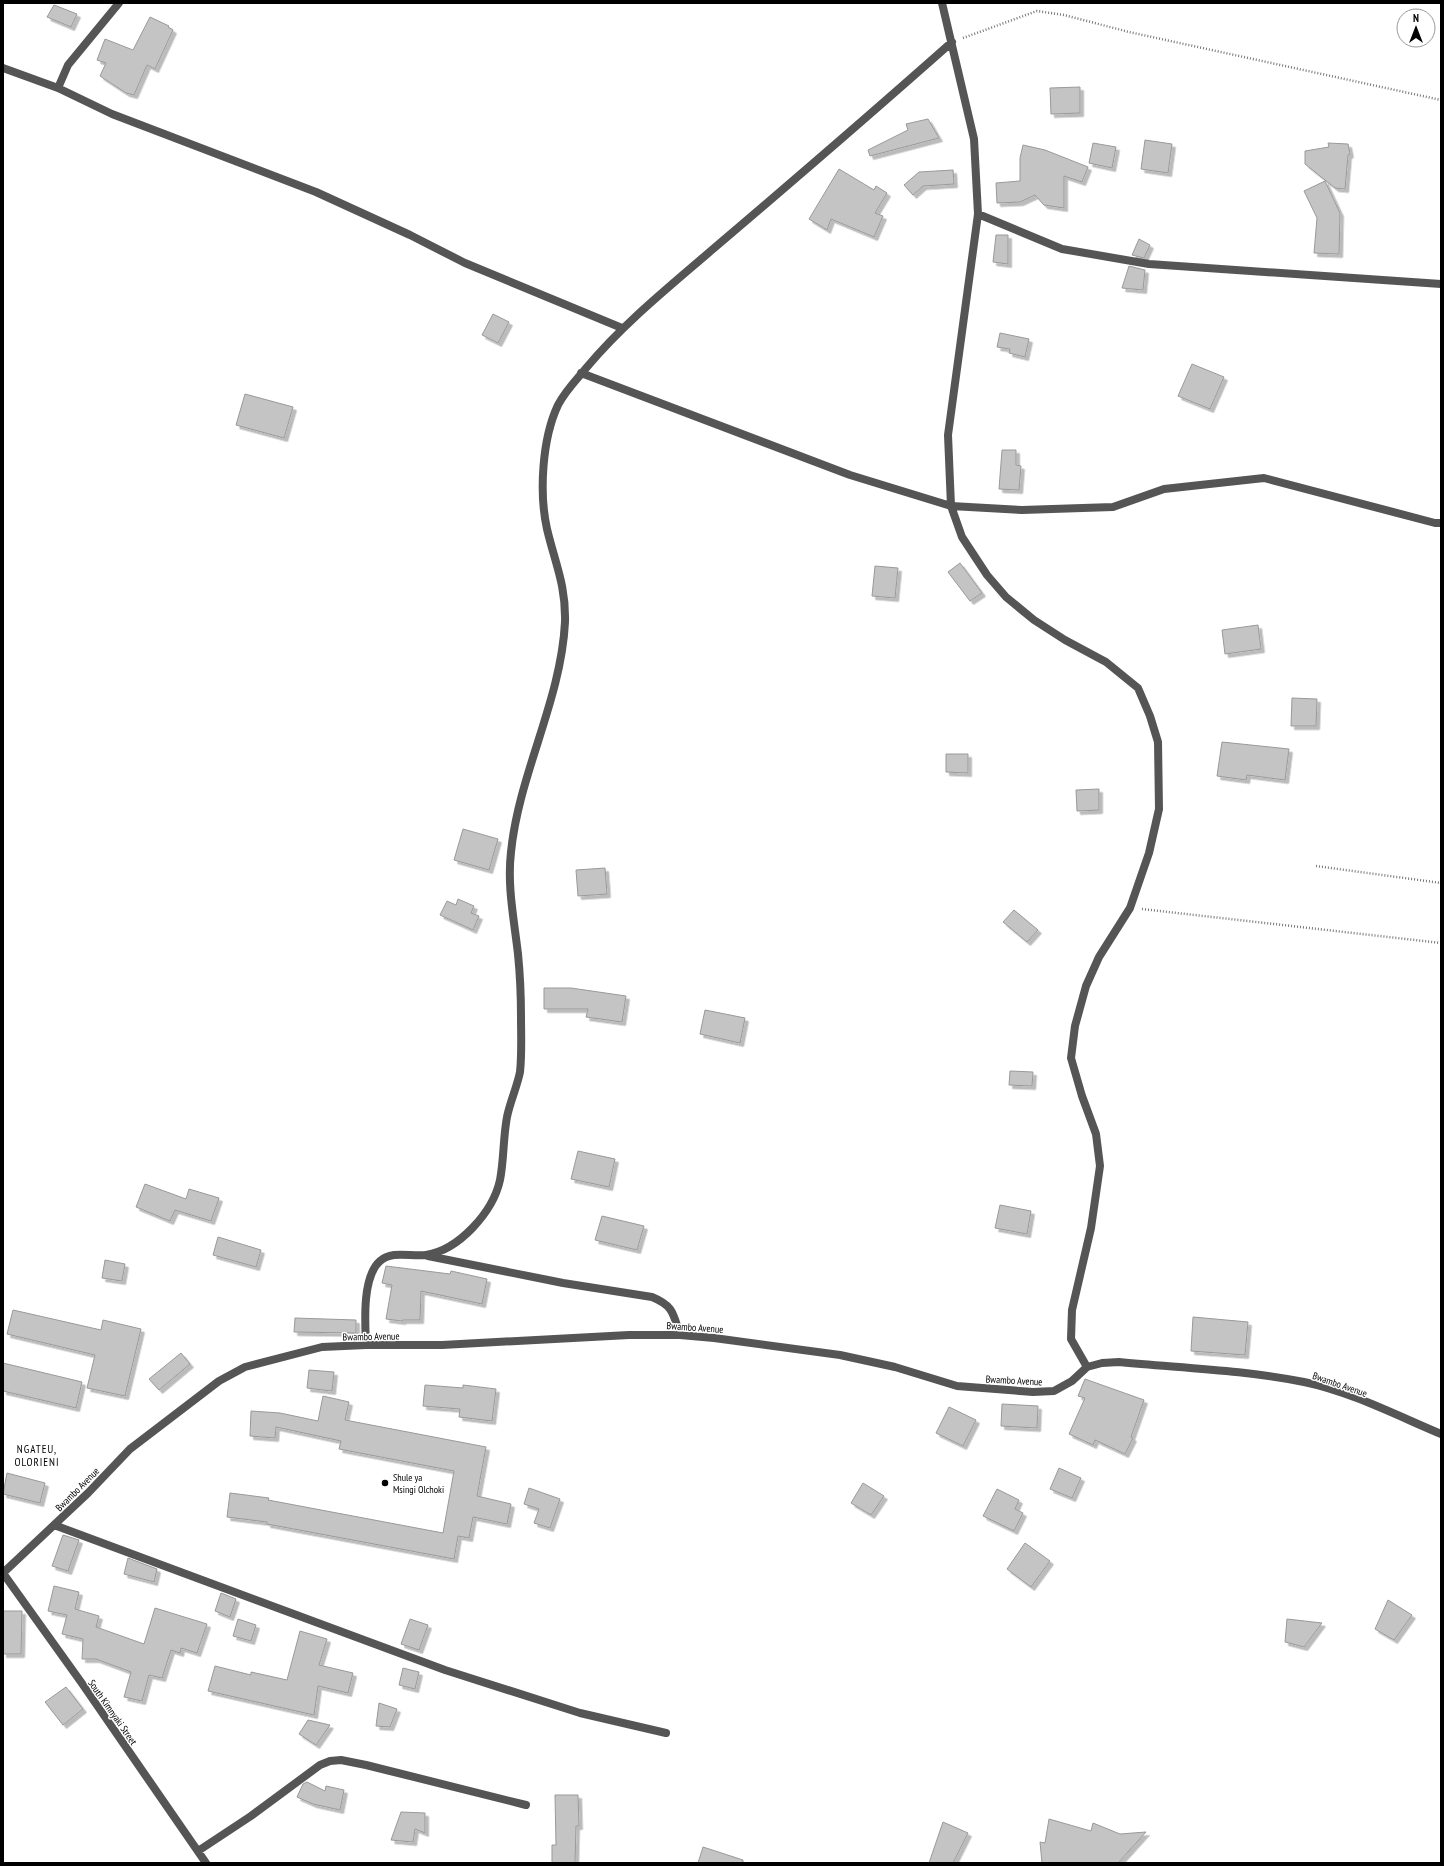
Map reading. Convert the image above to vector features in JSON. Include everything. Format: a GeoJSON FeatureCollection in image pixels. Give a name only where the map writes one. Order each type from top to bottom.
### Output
{"type":"FeatureCollection","features":[{"type":"Feature","properties":{"kind":"street"},"geometry":{"type":"LineString","coordinates":[[58,88],[68,65],[119,3]]}},
{"type":"Feature","properties":{"kind":"street"},"geometry":{"type":"LineString","coordinates":[[942,3],[974,139],[978,214],[948,435],[951,506],[962,537],[987,575],[1006,597],[1034,620],[1065,640],[1106,662],[1138,688],[1150,716],[1158,742],[1159,809],[1149,853],[1130,908],[1099,957],[1086,986],[1075,1026],[1071,1058],[1082,1096],[1096,1134],[1100,1166],[1091,1228],[1072,1310],[1071,1339],[1087,1367]]}},
{"type":"Feature","properties":{"kind":"street"},"geometry":{"type":"LineString","coordinates":[[426,1255],[438,1252],[465,1234],[483,1216],[495,1198],[500,1178],[508,1115],[519,1074],[521,1008],[518,957],[509,884],[510,858],[519,808],[558,666],[565,620],[565,595],[562,579],[547,528],[544,511],[546,451],[551,426],[559,404],[581,373],[622,328],[847,136],[952,42]]}},
{"type":"Feature","properties":{"kind":"street"},"geometry":{"type":"LineString","coordinates":[[3,68],[58,88],[112,114],[316,192],[410,234],[465,263],[622,328]]}},
{"type":"Feature","properties":{"kind":"street"},"geometry":{"type":"LineString","coordinates":[[978,214],[1062,249],[1149,264],[1441,284]]}},
{"type":"Feature","properties":{"kind":"street"},"geometry":{"type":"LineString","coordinates":[[581,373],[850,475],[951,506],[1022,510],[1113,507],[1164,489],[1264,478],[1435,523],[1441,523]]}},
{"type":"Feature","properties":{"kind":"street"},"geometry":{"type":"LineString","coordinates":[[366,1344],[365,1306],[372,1271],[381,1260],[391,1255],[426,1255],[563,1283],[652,1297],[665,1302],[672,1312],[680,1335]]}},
{"type":"Feature","properties":{"kind":"street","name":"Bwambo Avenue"},"geometry":{"type":"LineString","coordinates":[[3,1573],[54,1525],[130,1449],[219,1381],[245,1367],[315,1348],[366,1344],[442,1345],[629,1335],[680,1335],[714,1338],[840,1356],[895,1367],[956,1386],[1004,1391],[1033,1392],[1054,1391],[1072,1381],[1087,1367],[1102,1363],[1119,1362],[1267,1376],[1305,1382],[1335,1390],[1441,1434]]}},
{"type":"Feature","properties":{"kind":"street"},"geometry":{"type":"LineString","coordinates":[[54,1525],[445,1670],[580,1713],[666,1733]]}},
{"type":"Feature","properties":{"kind":"street","name":"South Kimnyaki Street"},"geometry":{"type":"LineString","coordinates":[[3,1573],[206,1863]]}},
{"type":"Feature","properties":{"kind":"street"},"geometry":{"type":"LineString","coordinates":[[198,1851],[251,1816],[308,1772],[330,1761],[341,1760],[366,1765],[526,1805]]}},
{"type":"Feature","properties":{"kind":"path"},"geometry":{"type":"LineString","coordinates":[[952,42],[1037,11],[1064,15],[1129,32],[1441,100]]}},
{"type":"Feature","properties":{"kind":"path"},"geometry":{"type":"LineString","coordinates":[[1316,866],[1441,883]]}},
{"type":"Feature","properties":{"kind":"path"},"geometry":{"type":"LineString","coordinates":[[1130,908],[1441,943]]}},
{"type":"Feature","properties":{"kind":"building"},"geometry":{"type":"Polygon","coordinates":[[[54,5],[77,14],[71,27],[47,17],[54,5]]]}},
{"type":"Feature","properties":{"kind":"building"},"geometry":{"type":"Polygon","coordinates":[[[150,17],[169,26],[168,27],[173,30],[155,69],[147,65],[134,95],[126,93],[100,76],[106,63],[97,60],[105,39],[133,50],[150,17]]]}},
{"type":"Feature","properties":{"kind":"building"},"geometry":{"type":"Polygon","coordinates":[[[1080,87],[1080,113],[1051,114],[1050,88],[1080,87]]]}},
{"type":"Feature","properties":{"kind":"building"},"geometry":{"type":"Polygon","coordinates":[[[928,119],[939,138],[870,156],[868,150],[908,130],[906,124],[928,119]]]}},
{"type":"Feature","properties":{"kind":"building"},"geometry":{"type":"Polygon","coordinates":[[[1145,140],[1172,144],[1168,173],[1141,169],[1145,140]]]}},
{"type":"Feature","properties":{"kind":"building"},"geometry":{"type":"Polygon","coordinates":[[[1093,143],[1116,147],[1112,168],[1089,163],[1093,143]]]}},
{"type":"Feature","properties":{"kind":"building"},"geometry":{"type":"Polygon","coordinates":[[[1328,143],[1348,144],[1350,154],[1348,155],[1345,189],[1335,188],[1305,164],[1305,151],[1329,147],[1328,143]]]}},
{"type":"Feature","properties":{"kind":"building"},"geometry":{"type":"Polygon","coordinates":[[[1023,145],[1045,150],[1088,167],[1082,182],[1064,176],[1064,208],[1044,205],[1035,195],[1020,202],[997,203],[996,183],[1020,181],[1020,158],[1023,145]]]}},
{"type":"Feature","properties":{"kind":"building"},"geometry":{"type":"Polygon","coordinates":[[[839,169],[874,190],[876,186],[887,193],[875,213],[883,216],[874,237],[831,219],[827,230],[809,219],[839,169]]]}},
{"type":"Feature","properties":{"kind":"building"},"geometry":{"type":"Polygon","coordinates":[[[953,170],[954,184],[923,186],[913,195],[904,185],[919,172],[953,170]]]}},
{"type":"Feature","properties":{"kind":"building"},"geometry":{"type":"Polygon","coordinates":[[[1325,181],[1340,213],[1339,254],[1314,253],[1317,218],[1304,191],[1325,181]]]}},
{"type":"Feature","properties":{"kind":"building"},"geometry":{"type":"Polygon","coordinates":[[[996,235],[1008,235],[1008,264],[993,262],[996,235]]]}},
{"type":"Feature","properties":{"kind":"building"},"geometry":{"type":"Polygon","coordinates":[[[1139,239],[1150,245],[1144,258],[1132,255],[1139,239]]]}},
{"type":"Feature","properties":{"kind":"building"},"geometry":{"type":"Polygon","coordinates":[[[1129,266],[1145,270],[1143,290],[1122,288],[1129,266]]]}},
{"type":"Feature","properties":{"kind":"building"},"geometry":{"type":"Polygon","coordinates":[[[493,314],[509,322],[498,343],[482,335],[493,314]]]}},
{"type":"Feature","properties":{"kind":"building"},"geometry":{"type":"Polygon","coordinates":[[[1000,333],[1029,339],[1025,357],[1009,353],[1010,349],[997,347],[1000,333]]]}},
{"type":"Feature","properties":{"kind":"building"},"geometry":{"type":"Polygon","coordinates":[[[1192,364],[1224,377],[1210,409],[1178,396],[1192,364]]]}},
{"type":"Feature","properties":{"kind":"building"},"geometry":{"type":"Polygon","coordinates":[[[245,394],[293,407],[284,438],[236,425],[245,394]]]}},
{"type":"Feature","properties":{"kind":"building"},"geometry":{"type":"Polygon","coordinates":[[[1002,450],[1016,450],[1016,465],[1021,466],[1019,490],[999,489],[1002,450]]]}},
{"type":"Feature","properties":{"kind":"building"},"geometry":{"type":"Polygon","coordinates":[[[960,563],[982,593],[970,601],[948,572],[960,563]]]}},
{"type":"Feature","properties":{"kind":"building"},"geometry":{"type":"Polygon","coordinates":[[[875,566],[898,568],[895,598],[872,596],[875,566]]]}},
{"type":"Feature","properties":{"kind":"building"},"geometry":{"type":"Polygon","coordinates":[[[1258,625],[1261,649],[1225,654],[1222,630],[1258,625]]]}},
{"type":"Feature","properties":{"kind":"building"},"geometry":{"type":"Polygon","coordinates":[[[1292,698],[1317,699],[1316,726],[1291,726],[1292,698]]]}},
{"type":"Feature","properties":{"kind":"building"},"geometry":{"type":"Polygon","coordinates":[[[1222,742],[1289,749],[1285,780],[1247,775],[1246,780],[1217,776],[1222,742]]]}},
{"type":"Feature","properties":{"kind":"building"},"geometry":{"type":"Polygon","coordinates":[[[946,754],[968,754],[968,773],[946,772],[946,754]]]}},
{"type":"Feature","properties":{"kind":"building"},"geometry":{"type":"Polygon","coordinates":[[[1099,789],[1099,810],[1077,811],[1076,790],[1099,789]]]}},
{"type":"Feature","properties":{"kind":"building"},"geometry":{"type":"Polygon","coordinates":[[[463,829],[498,839],[489,870],[454,860],[463,829]]]}},
{"type":"Feature","properties":{"kind":"building"},"geometry":{"type":"Polygon","coordinates":[[[605,868],[607,894],[578,896],[576,870],[605,868]]]}},
{"type":"Feature","properties":{"kind":"building"},"geometry":{"type":"Polygon","coordinates":[[[458,899],[474,906],[471,913],[479,916],[473,930],[440,915],[447,901],[456,905],[458,899]]]}},
{"type":"Feature","properties":{"kind":"building"},"geometry":{"type":"Polygon","coordinates":[[[1014,910],[1038,930],[1027,942],[1003,922],[1014,910]]]}},
{"type":"Feature","properties":{"kind":"building"},"geometry":{"type":"Polygon","coordinates":[[[544,988],[571,988],[626,996],[622,1022],[586,1017],[588,1009],[544,1009],[544,988]]]}},
{"type":"Feature","properties":{"kind":"building"},"geometry":{"type":"Polygon","coordinates":[[[705,1010],[745,1018],[740,1043],[700,1034],[705,1010]]]}},
{"type":"Feature","properties":{"kind":"building"},"geometry":{"type":"Polygon","coordinates":[[[1010,1071],[1033,1072],[1032,1086],[1009,1085],[1010,1071]]]}},
{"type":"Feature","properties":{"kind":"building"},"geometry":{"type":"Polygon","coordinates":[[[578,1151],[615,1159],[609,1187],[571,1179],[578,1151]]]}},
{"type":"Feature","properties":{"kind":"building"},"geometry":{"type":"Polygon","coordinates":[[[145,1184],[186,1199],[189,1189],[219,1198],[211,1221],[175,1210],[170,1221],[136,1207],[145,1184]]]}},
{"type":"Feature","properties":{"kind":"building"},"geometry":{"type":"Polygon","coordinates":[[[1000,1205],[1031,1211],[1027,1234],[995,1228],[1000,1205]]]}},
{"type":"Feature","properties":{"kind":"building"},"geometry":{"type":"Polygon","coordinates":[[[602,1216],[644,1226],[637,1250],[595,1240],[602,1216]]]}},
{"type":"Feature","properties":{"kind":"building"},"geometry":{"type":"Polygon","coordinates":[[[218,1237],[261,1250],[256,1267],[213,1255],[218,1237]]]}},
{"type":"Feature","properties":{"kind":"building"},"geometry":{"type":"Polygon","coordinates":[[[105,1260],[125,1264],[122,1281],[102,1278],[105,1260]]]}},
{"type":"Feature","properties":{"kind":"building"},"geometry":{"type":"Polygon","coordinates":[[[386,1266],[450,1274],[451,1271],[487,1279],[482,1304],[421,1291],[420,1320],[402,1321],[386,1319],[392,1285],[382,1283],[386,1266]]]}},
{"type":"Feature","properties":{"kind":"building"},"geometry":{"type":"Polygon","coordinates":[[[13,1310],[101,1330],[103,1320],[141,1329],[125,1396],[87,1388],[95,1355],[7,1334],[13,1310]]]}},
{"type":"Feature","properties":{"kind":"building"},"geometry":{"type":"Polygon","coordinates":[[[1193,1317],[1248,1322],[1245,1355],[1191,1351],[1193,1317]]]}},
{"type":"Feature","properties":{"kind":"building"},"geometry":{"type":"Polygon","coordinates":[[[295,1318],[356,1320],[356,1333],[294,1332],[295,1318]]]}},
{"type":"Feature","properties":{"kind":"building"},"geometry":{"type":"Polygon","coordinates":[[[181,1353],[190,1364],[159,1390],[149,1379],[181,1353]]]}},
{"type":"Feature","properties":{"kind":"building"},"geometry":{"type":"Polygon","coordinates":[[[3,1363],[82,1382],[76,1408],[3,1391],[3,1363]]]}},
{"type":"Feature","properties":{"kind":"building"},"geometry":{"type":"Polygon","coordinates":[[[309,1370],[334,1372],[332,1391],[307,1388],[309,1370]]]}},
{"type":"Feature","properties":{"kind":"building"},"geometry":{"type":"Polygon","coordinates":[[[1085,1379],[1144,1400],[1131,1437],[1133,1438],[1125,1454],[1095,1440],[1093,1445],[1069,1434],[1085,1398],[1078,1396],[1085,1379]]]}},
{"type":"Feature","properties":{"kind":"building"},"geometry":{"type":"Polygon","coordinates":[[[425,1385],[463,1388],[463,1385],[496,1389],[492,1421],[459,1417],[460,1409],[423,1406],[425,1385]]]}},
{"type":"Feature","properties":{"kind":"building"},"geometry":{"type":"Polygon","coordinates":[[[323,1396],[349,1402],[345,1420],[486,1447],[477,1496],[511,1504],[507,1524],[473,1517],[469,1538],[458,1536],[454,1559],[267,1524],[267,1522],[227,1517],[230,1493],[269,1498],[268,1500],[443,1533],[454,1471],[339,1449],[341,1441],[276,1427],[275,1438],[250,1436],[251,1411],[280,1413],[318,1421],[323,1396]]]}},
{"type":"Feature","properties":{"kind":"building"},"geometry":{"type":"Polygon","coordinates":[[[1002,1404],[1038,1406],[1037,1428],[1001,1426],[1002,1404]]]}},
{"type":"Feature","properties":{"kind":"building"},"geometry":{"type":"Polygon","coordinates":[[[949,1407],[976,1420],[963,1446],[936,1433],[949,1407]]]}},
{"type":"Feature","properties":{"kind":"building"},"geometry":{"type":"Polygon","coordinates":[[[1059,1468],[1081,1478],[1072,1498],[1050,1489],[1059,1468]]]}},
{"type":"Feature","properties":{"kind":"building"},"geometry":{"type":"Polygon","coordinates":[[[7,1473],[45,1483],[40,1503],[3,1494],[7,1473]]]}},
{"type":"Feature","properties":{"kind":"building"},"geometry":{"type":"Polygon","coordinates":[[[863,1483],[884,1496],[871,1515],[851,1503],[863,1483]]]}},
{"type":"Feature","properties":{"kind":"building"},"geometry":{"type":"Polygon","coordinates":[[[529,1488],[560,1499],[550,1528],[534,1523],[539,1509],[524,1504],[529,1488]]]}},
{"type":"Feature","properties":{"kind":"building"},"geometry":{"type":"Polygon","coordinates":[[[997,1489],[1019,1500],[1015,1509],[1023,1513],[1014,1531],[983,1516],[997,1489]]]}},
{"type":"Feature","properties":{"kind":"building"},"geometry":{"type":"Polygon","coordinates":[[[63,1535],[79,1540],[68,1571],[52,1566],[63,1535]]]}},
{"type":"Feature","properties":{"kind":"building"},"geometry":{"type":"Polygon","coordinates":[[[1025,1543],[1050,1561],[1031,1587],[1007,1569],[1025,1543]]]}},
{"type":"Feature","properties":{"kind":"building"},"geometry":{"type":"Polygon","coordinates":[[[128,1558],[157,1569],[154,1582],[124,1574],[128,1558]]]}},
{"type":"Feature","properties":{"kind":"building"},"geometry":{"type":"Polygon","coordinates":[[[54,1586],[79,1592],[75,1609],[99,1616],[96,1627],[144,1644],[155,1608],[207,1624],[197,1653],[181,1648],[180,1653],[171,1650],[162,1678],[149,1675],[142,1701],[124,1697],[131,1672],[96,1659],[82,1659],[83,1639],[62,1634],[67,1615],[48,1611],[54,1586]]]}},
{"type":"Feature","properties":{"kind":"building"},"geometry":{"type":"Polygon","coordinates":[[[221,1593],[236,1599],[230,1617],[215,1611],[221,1593]]]}},
{"type":"Feature","properties":{"kind":"building"},"geometry":{"type":"Polygon","coordinates":[[[1388,1600],[1412,1615],[1394,1640],[1375,1629],[1388,1600]]]}},
{"type":"Feature","properties":{"kind":"building"},"geometry":{"type":"Polygon","coordinates":[[[3,1611],[22,1611],[21,1654],[3,1654],[3,1611]]]}},
{"type":"Feature","properties":{"kind":"building"},"geometry":{"type":"Polygon","coordinates":[[[238,1619],[256,1625],[251,1641],[233,1636],[238,1619]]]}},
{"type":"Feature","properties":{"kind":"building"},"geometry":{"type":"Polygon","coordinates":[[[410,1619],[428,1625],[419,1650],[401,1644],[410,1619]]]}},
{"type":"Feature","properties":{"kind":"building"},"geometry":{"type":"Polygon","coordinates":[[[1287,1619],[1322,1623],[1304,1647],[1285,1642],[1287,1619]]]}},
{"type":"Feature","properties":{"kind":"building"},"geometry":{"type":"Polygon","coordinates":[[[300,1631],[327,1639],[319,1665],[353,1673],[348,1693],[318,1686],[314,1715],[208,1691],[215,1666],[251,1675],[251,1672],[287,1680],[300,1631]]]}},
{"type":"Feature","properties":{"kind":"building"},"geometry":{"type":"Polygon","coordinates":[[[403,1668],[419,1672],[415,1689],[399,1685],[403,1668]]]}},
{"type":"Feature","properties":{"kind":"building"},"geometry":{"type":"Polygon","coordinates":[[[66,1687],[83,1709],[63,1725],[45,1702],[66,1687]]]}},
{"type":"Feature","properties":{"kind":"building"},"geometry":{"type":"Polygon","coordinates":[[[379,1703],[397,1709],[390,1727],[376,1726],[379,1703]]]}},
{"type":"Feature","properties":{"kind":"building"},"geometry":{"type":"Polygon","coordinates":[[[308,1720],[330,1725],[316,1745],[299,1734],[308,1720]]]}},
{"type":"Feature","properties":{"kind":"building"},"geometry":{"type":"Polygon","coordinates":[[[307,1782],[325,1791],[326,1786],[344,1790],[340,1810],[313,1804],[297,1797],[303,1784],[307,1782]]]}},
{"type":"Feature","properties":{"kind":"building"},"geometry":{"type":"Polygon","coordinates":[[[555,1795],[578,1795],[579,1826],[576,1826],[575,1863],[552,1863],[552,1845],[556,1845],[555,1795]]]}},
{"type":"Feature","properties":{"kind":"building"},"geometry":{"type":"Polygon","coordinates":[[[401,1812],[425,1813],[425,1833],[415,1829],[413,1842],[391,1840],[401,1812]]]}},
{"type":"Feature","properties":{"kind":"building"},"geometry":{"type":"Polygon","coordinates":[[[1049,1819],[1091,1831],[1093,1823],[1120,1834],[1146,1832],[1118,1863],[1042,1863],[1040,1842],[1045,1843],[1049,1819]]]}},
{"type":"Feature","properties":{"kind":"building"},"geometry":{"type":"Polygon","coordinates":[[[943,1822],[968,1833],[953,1863],[929,1863],[943,1822]]]}},
{"type":"Feature","properties":{"kind":"building"},"geometry":{"type":"Polygon","coordinates":[[[703,1847],[743,1860],[743,1863],[698,1863],[703,1847]]]}},
{"type":"Feature","properties":{"kind":"place","name":"Shule ya Msingi Olchoki"},"geometry":{"type":"Point","coordinates":[385,1483]}},
{"type":"Feature","properties":{"kind":"district","name":"NGATEU, OLORIENI"},"geometry":{"type":"Point","coordinates":[37,1455]}}]}
